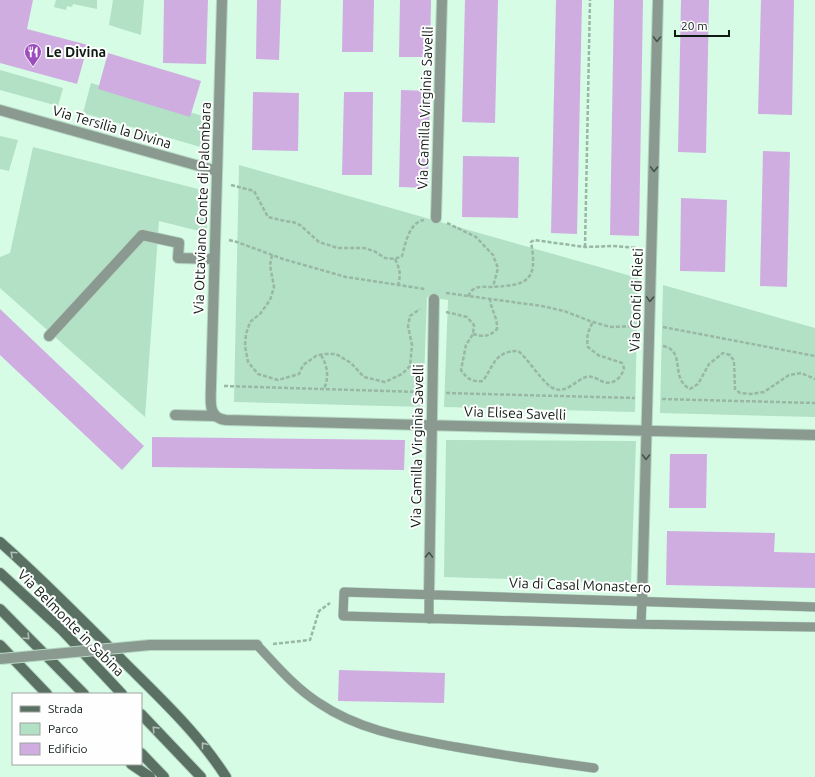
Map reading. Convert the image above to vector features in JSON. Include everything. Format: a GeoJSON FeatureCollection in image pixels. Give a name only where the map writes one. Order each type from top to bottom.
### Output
{"type":"FeatureCollection","features":[{"type":"Feature","properties":{"kind":"street","name":"Via Ottaviano Conte di Palombara"},"geometry":{"type":"LineString","coordinates":[[215,416],[211,408],[210,386],[222,0]]}},
{"type":"Feature","properties":{"kind":"street","name":"Via Camilla Virginia Savelli"},"geometry":{"type":"LineString","coordinates":[[436,218],[442,0]]}},
{"type":"Feature","properties":{"kind":"street","name":"Via Conti di Rieti"},"geometry":{"type":"LineString","coordinates":[[642,601],[648,325],[652,249],[658,0]]}},
{"type":"Feature","properties":{"kind":"street","name":"Via Tersilia la Divina"},"geometry":{"type":"LineString","coordinates":[[0,110],[217,171]]}},
{"type":"Feature","properties":{"kind":"street"},"geometry":{"type":"LineString","coordinates":[[49,336],[142,235],[179,243],[178,258],[214,259]]}},
{"type":"Feature","properties":{"kind":"street","name":"Via Camilla Virginia Savelli"},"geometry":{"type":"LineString","coordinates":[[429,594],[432,295]]}},
{"type":"Feature","properties":{"kind":"street","name":"Via Elisea Savelli"},"geometry":{"type":"LineString","coordinates":[[175,415],[215,416],[219,419],[226,420],[815,435]]}},
{"type":"Feature","properties":{"kind":"street"},"geometry":{"type":"LineString","coordinates":[[0,542],[51,589],[186,723],[208,750],[226,777]]}},
{"type":"Feature","properties":{"kind":"street","name":"Via Belmonte in Sabina"},"geometry":{"type":"LineString","coordinates":[[0,573],[62,630],[121,693]]}},
{"type":"Feature","properties":{"kind":"street"},"geometry":{"type":"LineString","coordinates":[[0,609],[83,693]]}},
{"type":"Feature","properties":{"kind":"street"},"geometry":{"type":"LineString","coordinates":[[0,645],[46,693]]}},
{"type":"Feature","properties":{"kind":"street"},"geometry":{"type":"LineString","coordinates":[[0,659],[150,645],[256,646]]}},
{"type":"Feature","properties":{"kind":"street"},"geometry":{"type":"LineString","coordinates":[[142,715],[201,777]]}},
{"type":"Feature","properties":{"kind":"street"},"geometry":{"type":"LineString","coordinates":[[142,754],[164,777]]}},
{"type":"Feature","properties":{"kind":"street"},"geometry":{"type":"LineString","coordinates":[[132,765],[150,777]]}},
{"type":"Feature","properties":{"kind":"lane","name":"Via di Casal Monastero"},"geometry":{"type":"LineString","coordinates":[[344,592],[815,607]]}},
{"type":"Feature","properties":{"kind":"lane"},"geometry":{"type":"LineString","coordinates":[[344,592],[344,616],[815,627]]}},
{"type":"Feature","properties":{"kind":"lane"},"geometry":{"type":"LineString","coordinates":[[429,594],[429,619]]}},
{"type":"Feature","properties":{"kind":"lane"},"geometry":{"type":"LineString","coordinates":[[641,624],[642,601]]}},
{"type":"Feature","properties":{"kind":"lane"},"geometry":{"type":"LineString","coordinates":[[256,646],[298,687],[318,703],[340,716],[360,725],[384,733],[412,739],[594,768]]}},
{"type":"Feature","properties":{"kind":"path"},"geometry":{"type":"LineString","coordinates":[[585,246],[590,0]]}},
{"type":"Feature","properties":{"kind":"path"},"geometry":{"type":"LineString","coordinates":[[216,183],[239,186],[254,191],[268,217],[285,222],[294,222],[300,225],[319,242],[338,248],[364,248],[374,251],[385,258],[395,259],[402,256],[410,232],[420,220],[436,218],[476,238],[493,255],[498,268],[493,287]]}},
{"type":"Feature","properties":{"kind":"path"},"geometry":{"type":"LineString","coordinates":[[215,237],[238,242],[283,259],[346,277],[398,285],[432,295]]}},
{"type":"Feature","properties":{"kind":"path"},"geometry":{"type":"LineString","coordinates":[[468,296],[473,289],[480,287],[516,285],[524,282],[531,274],[534,259],[531,242],[534,240],[585,246],[613,246],[652,249]]}},
{"type":"Feature","properties":{"kind":"path"},"geometry":{"type":"LineString","coordinates":[[395,259],[399,266],[401,277],[398,285]]}},
{"type":"Feature","properties":{"kind":"path"},"geometry":{"type":"LineString","coordinates":[[444,292],[490,300],[542,306],[564,311],[590,321],[610,326],[648,325],[675,328],[815,356]]}},
{"type":"Feature","properties":{"kind":"path"},"geometry":{"type":"LineString","coordinates":[[472,334],[480,336],[491,335],[497,329],[497,322],[490,300]]}},
{"type":"Feature","properties":{"kind":"path"},"geometry":{"type":"LineString","coordinates":[[648,345],[665,346],[671,349],[678,361],[678,376],[683,386],[690,389],[698,384],[709,364],[723,353],[730,355],[734,361],[735,389],[740,393],[751,394],[764,392],[789,375],[801,373],[815,379]]}},
{"type":"Feature","properties":{"kind":"path"},"geometry":{"type":"LineString","coordinates":[[321,355],[328,378],[324,389]]}},
{"type":"Feature","properties":{"kind":"path"},"geometry":{"type":"LineString","coordinates":[[210,386],[815,403]]}},
{"type":"Feature","properties":{"kind":"path"},"geometry":{"type":"LineString","coordinates":[[256,646],[310,640],[319,611],[344,592]]}},
{"type":"Feature","properties":{"kind":"green space"},"geometry":{"type":"Polygon","coordinates":[[[56,0],[97,0],[97,9],[73,4],[72,7],[67,6],[66,10],[54,7],[56,0]]]}},
{"type":"Feature","properties":{"kind":"green space"},"geometry":{"type":"Polygon","coordinates":[[[113,0],[144,0],[141,35],[109,25],[113,0]]]}},
{"type":"Feature","properties":{"kind":"green space"},"geometry":{"type":"Polygon","coordinates":[[[0,70],[63,88],[58,106],[0,90],[0,70]]]}},
{"type":"Feature","properties":{"kind":"green space"},"geometry":{"type":"Polygon","coordinates":[[[91,83],[206,117],[204,148],[83,113],[91,83]]]}},
{"type":"Feature","properties":{"kind":"green space"},"geometry":{"type":"Polygon","coordinates":[[[0,136],[18,140],[9,171],[0,169],[0,136]]]}},
{"type":"Feature","properties":{"kind":"green space"},"geometry":{"type":"Polygon","coordinates":[[[33,147],[206,191],[207,233],[159,221],[145,417],[0,288],[0,257],[10,253],[33,147]]]}},
{"type":"Feature","properties":{"kind":"green space"},"geometry":{"type":"Polygon","coordinates":[[[239,165],[638,278],[635,412],[444,407],[448,300],[427,297],[423,407],[234,402],[239,165]]]}},
{"type":"Feature","properties":{"kind":"green space"},"geometry":{"type":"Polygon","coordinates":[[[663,285],[815,328],[815,417],[660,413],[663,285]]]}},
{"type":"Feature","properties":{"kind":"green space"},"geometry":{"type":"Polygon","coordinates":[[[446,440],[636,441],[631,583],[444,577],[446,440]]]}},
{"type":"Feature","properties":{"kind":"building"},"geometry":{"type":"Polygon","coordinates":[[[0,0],[33,0],[27,29],[88,45],[77,84],[0,63],[0,0]]]}},
{"type":"Feature","properties":{"kind":"building"},"geometry":{"type":"Polygon","coordinates":[[[164,0],[208,0],[206,64],[163,63],[164,0]]]}},
{"type":"Feature","properties":{"kind":"building"},"geometry":{"type":"Polygon","coordinates":[[[257,0],[281,0],[279,60],[256,59],[257,0]]]}},
{"type":"Feature","properties":{"kind":"building"},"geometry":{"type":"Polygon","coordinates":[[[343,0],[374,0],[373,52],[342,52],[343,0]]]}},
{"type":"Feature","properties":{"kind":"building"},"geometry":{"type":"Polygon","coordinates":[[[400,0],[431,0],[430,57],[399,57],[400,0]]]}},
{"type":"Feature","properties":{"kind":"building"},"geometry":{"type":"Polygon","coordinates":[[[465,0],[498,0],[495,123],[462,122],[465,0]]]}},
{"type":"Feature","properties":{"kind":"building"},"geometry":{"type":"Polygon","coordinates":[[[556,0],[582,0],[577,234],[551,233],[556,0]]]}},
{"type":"Feature","properties":{"kind":"building"},"geometry":{"type":"Polygon","coordinates":[[[614,0],[643,0],[639,236],[610,235],[614,0]]]}},
{"type":"Feature","properties":{"kind":"building"},"geometry":{"type":"Polygon","coordinates":[[[681,0],[709,0],[706,153],[678,152],[681,0]]]}},
{"type":"Feature","properties":{"kind":"building"},"geometry":{"type":"Polygon","coordinates":[[[761,0],[794,0],[792,115],[758,114],[761,0]]]}},
{"type":"Feature","properties":{"kind":"building"},"geometry":{"type":"Polygon","coordinates":[[[108,53],[201,81],[190,117],[98,89],[108,53]]]}},
{"type":"Feature","properties":{"kind":"building"},"geometry":{"type":"Polygon","coordinates":[[[401,90],[430,91],[428,188],[399,187],[401,90]]]}},
{"type":"Feature","properties":{"kind":"building"},"geometry":{"type":"Polygon","coordinates":[[[253,92],[299,93],[298,151],[252,150],[253,92]]]}},
{"type":"Feature","properties":{"kind":"building"},"geometry":{"type":"Polygon","coordinates":[[[344,92],[373,92],[372,175],[342,175],[344,92]]]}},
{"type":"Feature","properties":{"kind":"building"},"geometry":{"type":"Polygon","coordinates":[[[763,151],[790,152],[787,287],[760,286],[763,151]]]}},
{"type":"Feature","properties":{"kind":"building"},"geometry":{"type":"Polygon","coordinates":[[[463,156],[519,157],[518,218],[462,217],[463,156]]]}},
{"type":"Feature","properties":{"kind":"building"},"geometry":{"type":"Polygon","coordinates":[[[681,198],[727,200],[725,272],[680,271],[681,198]]]}},
{"type":"Feature","properties":{"kind":"building"},"geometry":{"type":"Polygon","coordinates":[[[0,309],[144,446],[122,470],[0,355],[0,309]]]}},
{"type":"Feature","properties":{"kind":"building"},"geometry":{"type":"Polygon","coordinates":[[[152,437],[405,440],[404,470],[152,467],[152,437]]]}},
{"type":"Feature","properties":{"kind":"building"},"geometry":{"type":"Polygon","coordinates":[[[670,454],[707,454],[706,508],[669,508],[670,454]]]}},
{"type":"Feature","properties":{"kind":"building"},"geometry":{"type":"Polygon","coordinates":[[[667,531],[775,533],[774,552],[815,553],[815,588],[666,585],[667,531]]]}},
{"type":"Feature","properties":{"kind":"building"},"geometry":{"type":"Polygon","coordinates":[[[339,670],[445,673],[444,703],[338,701],[339,670]]]}},
{"type":"Feature","properties":{"kind":"place","name":"Le Divina"},"geometry":{"type":"Point","coordinates":[33,67]}}]}
